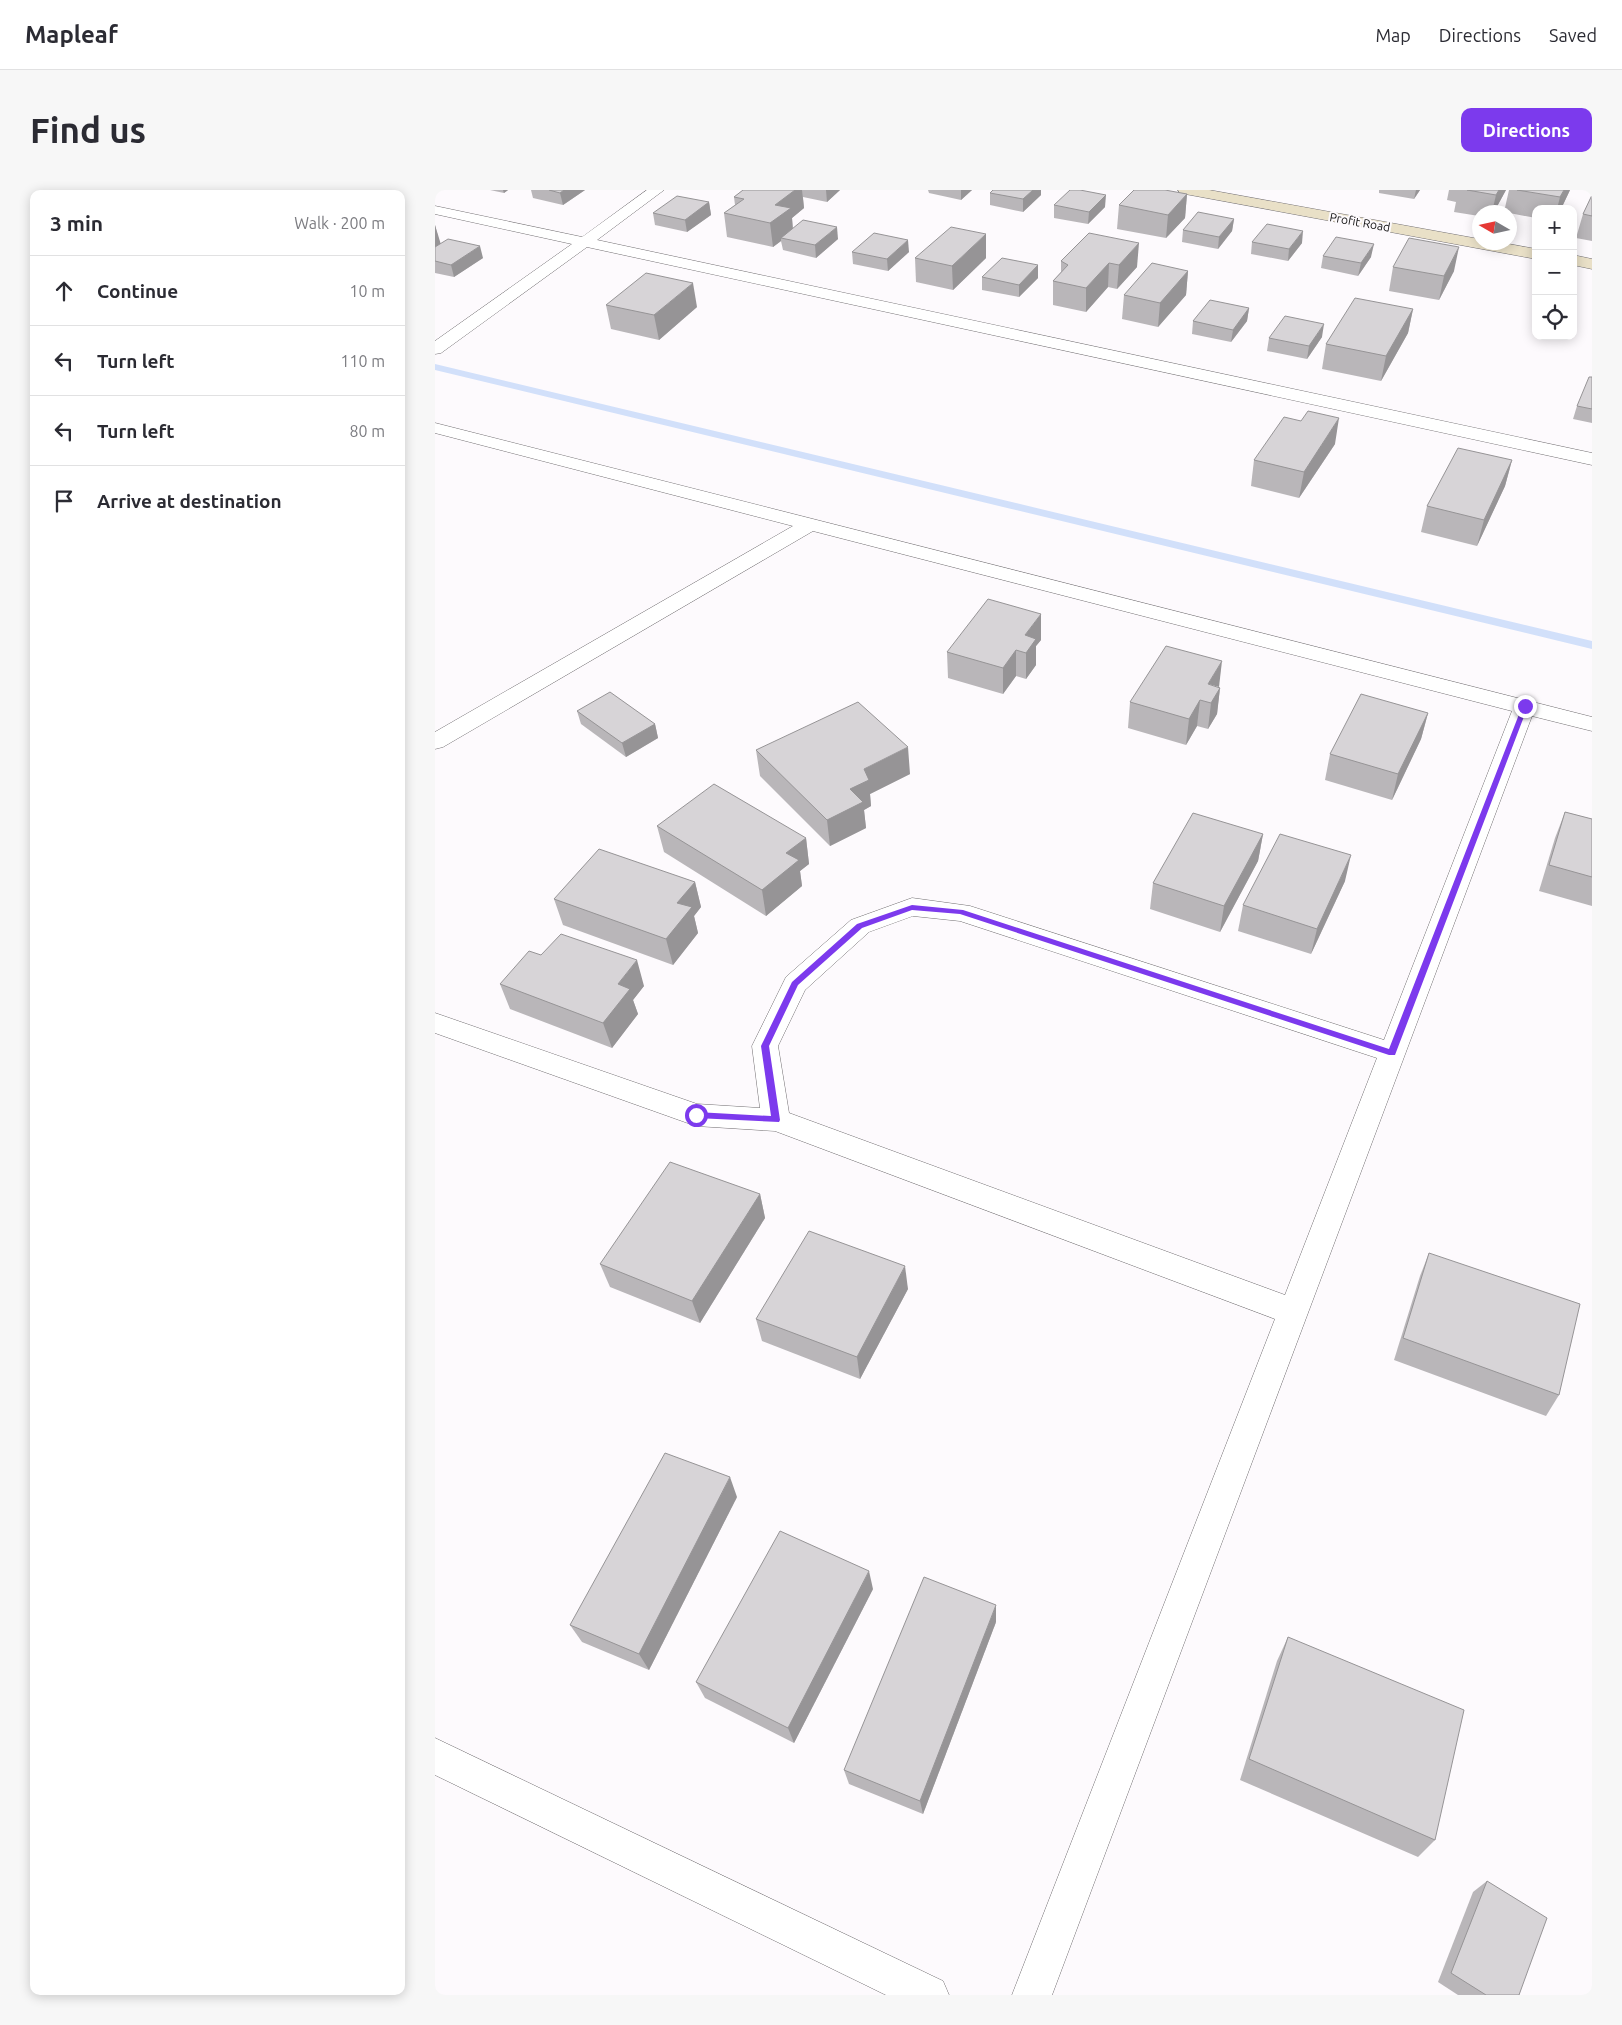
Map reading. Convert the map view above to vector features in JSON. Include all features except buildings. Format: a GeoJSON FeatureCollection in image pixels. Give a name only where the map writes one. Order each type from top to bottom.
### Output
{"type":"FeatureCollection","features":[{"type":"Feature","properties":{"kind":"street"},"geometry":{"type":"LineString","coordinates":[[435,349],[583,241],[657,190]]}},
{"type":"Feature","properties":{"kind":"street","name":"Profit Road"},"geometry":{"type":"LineString","coordinates":[[1185,190],[1532,253]]}},
{"type":"Feature","properties":{"kind":"street"},"geometry":{"type":"LineString","coordinates":[[435,210],[1592,459]]}},
{"type":"Feature","properties":{"kind":"street"},"geometry":{"type":"LineString","coordinates":[[1577,261],[1592,264]]}},
{"type":"Feature","properties":{"kind":"street"},"geometry":{"type":"LineString","coordinates":[[435,428],[1592,724]]}},
{"type":"Feature","properties":{"kind":"street"},"geometry":{"type":"LineString","coordinates":[[435,742],[810,524]]}},
{"type":"Feature","properties":{"kind":"street"},"geometry":{"type":"LineString","coordinates":[[1033,1995],[1525,706]]}},
{"type":"Feature","properties":{"kind":"street"},"geometry":{"type":"LineString","coordinates":[[776,1120],[765,1046],[795,984],[859,926],[912,907],[961,912],[1392,1053]]}},
{"type":"Feature","properties":{"kind":"street"},"geometry":{"type":"LineString","coordinates":[[435,1023],[696,1115],[776,1120],[1294,1312]]}},
{"type":"Feature","properties":{"kind":"street"},"geometry":{"type":"LineString","coordinates":[[435,1756],[929,1995]]}},
{"type":"Feature","properties":{"kind":"waterway"},"geometry":{"type":"LineString","coordinates":[[435,367],[1592,645]]}},
{"type":"Feature","properties":{"kind":"route"},"geometry":{"type":"LineString","coordinates":[[696,1115],[776,1120],[765,1046],[795,984],[859,926],[912,907],[961,912],[1392,1053],[1525,706]]}}]}
